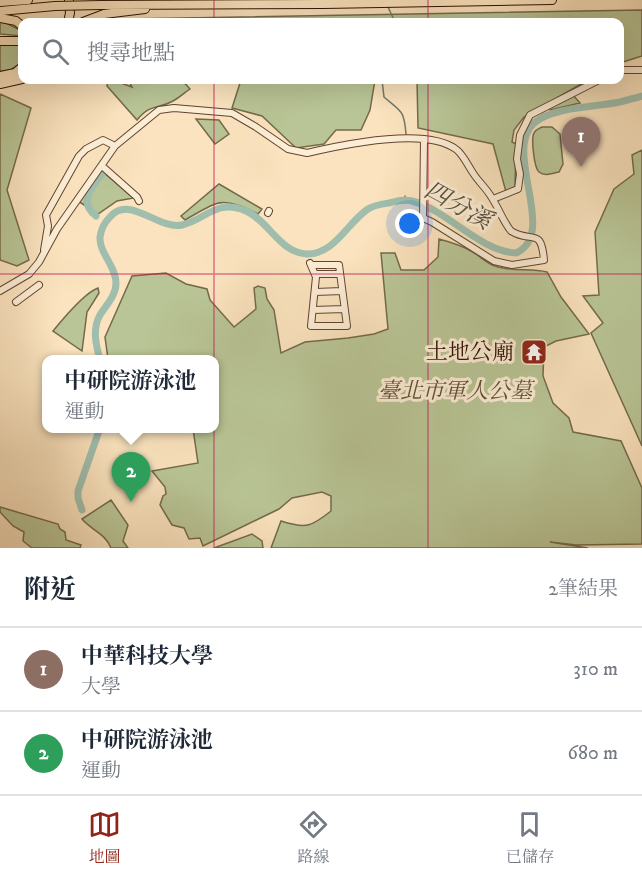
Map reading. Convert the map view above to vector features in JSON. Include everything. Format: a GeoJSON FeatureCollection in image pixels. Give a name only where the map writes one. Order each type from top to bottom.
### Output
{"type":"FeatureCollection","features":[{"type":"Feature","properties":{"kind":"highway"},"geometry":{"type":"LineString","coordinates":[[0,2],[27,0]]}},
{"type":"Feature","properties":{"kind":"highway"},"geometry":{"type":"LineString","coordinates":[[0,11],[101,5],[552,0]]}},
{"type":"Feature","properties":{"kind":"highway"},"geometry":{"type":"LineString","coordinates":[[94,18],[104,14],[193,4]]}},
{"type":"Feature","properties":{"kind":"highway"},"geometry":{"type":"LineString","coordinates":[[0,18],[18,23]]}},
{"type":"Feature","properties":{"kind":"highway"},"geometry":{"type":"LineString","coordinates":[[0,76],[18,70]]}},
{"type":"Feature","properties":{"kind":"highway"},"geometry":{"type":"LineString","coordinates":[[0,84],[18,80]]}},
{"type":"Feature","properties":{"kind":"main road"},"geometry":{"type":"LineString","coordinates":[[69,0],[69,18]]}},
{"type":"Feature","properties":{"kind":"main road"},"geometry":{"type":"LineString","coordinates":[[0,39],[18,39]]}},
{"type":"Feature","properties":{"kind":"street"},"geometry":{"type":"LineString","coordinates":[[624,70],[642,70]]}},
{"type":"Feature","properties":{"kind":"street"},"geometry":{"type":"LineString","coordinates":[[493,199],[518,189],[520,174],[517,159],[520,135],[531,115],[591,84]]}},
{"type":"Feature","properties":{"kind":"street"},"geometry":{"type":"LineString","coordinates":[[0,291],[29,274],[57,229],[116,146],[165,108],[237,114],[280,145],[297,152],[307,153],[375,139],[402,138],[424,140],[448,145],[457,150],[493,199],[511,231],[534,237],[543,245],[544,260],[512,265],[494,261],[423,218],[424,140]]}},
{"type":"Feature","properties":{"kind":"street"},"geometry":{"type":"LineString","coordinates":[[44,252],[44,240],[48,226],[46,215],[79,156],[86,148],[103,140],[116,146]]}},
{"type":"Feature","properties":{"kind":"street"},"geometry":{"type":"LineString","coordinates":[[102,166],[139,201]]}},
{"type":"Feature","properties":{"kind":"street"},"geometry":{"type":"LineString","coordinates":[[311,264],[339,265],[347,326],[311,326],[316,274],[311,264]]}},
{"type":"Feature","properties":{"kind":"street"},"geometry":{"type":"LineString","coordinates":[[316,274],[340,274]]}},
{"type":"Feature","properties":{"kind":"street"},"geometry":{"type":"LineString","coordinates":[[16,302],[39,285]]}},
{"type":"Feature","properties":{"kind":"street"},"geometry":{"type":"LineString","coordinates":[[315,292],[342,291]]}},
{"type":"Feature","properties":{"kind":"street"},"geometry":{"type":"LineString","coordinates":[[314,309],[345,309]]}},
{"type":"Feature","properties":{"kind":"green space"},"geometry":{"type":"Polygon","coordinates":[[[642,10],[642,56],[624,62],[624,18],[182,18],[642,10]]]}},
{"type":"Feature","properties":{"kind":"green space"},"geometry":{"type":"Polygon","coordinates":[[[0,22],[18,29],[18,36],[0,34],[0,22]]]}},
{"type":"Feature","properties":{"kind":"green space"},"geometry":{"type":"Polygon","coordinates":[[[0,45],[18,45],[18,65],[10,70],[0,71],[0,45]]]}},
{"type":"Feature","properties":{"kind":"green space"},"geometry":{"type":"Polygon","coordinates":[[[107,84],[124,84],[132,87],[130,84],[186,84],[190,89],[167,104],[146,111],[137,120],[107,84]]]}},
{"type":"Feature","properties":{"kind":"green space"},"geometry":{"type":"Polygon","coordinates":[[[240,84],[374,84],[370,110],[361,130],[336,130],[324,144],[296,148],[262,116],[232,108],[240,84]]]}},
{"type":"Feature","properties":{"kind":"green space"},"geometry":{"type":"Polygon","coordinates":[[[417,84],[581,84],[524,117],[514,130],[512,142],[516,144],[515,187],[506,192],[493,144],[418,128],[417,84]]]}},
{"type":"Feature","properties":{"kind":"green space"},"geometry":{"type":"Polygon","coordinates":[[[0,94],[31,108],[7,190],[29,260],[17,266],[0,260],[0,94]]]}},
{"type":"Feature","properties":{"kind":"green space"},"geometry":{"type":"Polygon","coordinates":[[[573,95],[580,103],[550,110],[549,108],[573,95]]]}},
{"type":"Feature","properties":{"kind":"green space"},"geometry":{"type":"Polygon","coordinates":[[[196,119],[219,120],[229,134],[215,144],[196,119]]]}},
{"type":"Feature","properties":{"kind":"green space"},"geometry":{"type":"Polygon","coordinates":[[[542,127],[552,127],[560,134],[563,164],[559,172],[544,174],[537,169],[533,136],[542,127]]]}},
{"type":"Feature","properties":{"kind":"green space"},"geometry":{"type":"Polygon","coordinates":[[[642,150],[642,446],[591,333],[603,323],[583,296],[599,295],[595,232],[614,189],[634,174],[632,155],[642,150]]]}},
{"type":"Feature","properties":{"kind":"green space"},"geometry":{"type":"Polygon","coordinates":[[[101,170],[133,198],[117,201],[98,214],[78,201],[101,170]]]}},
{"type":"Feature","properties":{"kind":"green space"},"geometry":{"type":"Polygon","coordinates":[[[219,184],[262,209],[258,214],[236,205],[221,203],[206,208],[185,220],[181,216],[219,184]]]}},
{"type":"Feature","properties":{"kind":"green space","name":"臺北市軍人公墓"},"geometry":{"type":"Polygon","coordinates":[[[439,239],[467,249],[495,266],[547,272],[561,297],[589,334],[556,341],[544,347],[543,376],[553,403],[569,418],[573,432],[621,441],[642,488],[642,544],[576,545],[550,542],[588,548],[271,548],[281,521],[308,525],[331,511],[331,496],[322,492],[292,498],[279,509],[203,546],[200,538],[189,539],[184,528],[172,525],[160,505],[166,494],[165,487],[152,471],[198,463],[194,433],[219,433],[219,355],[107,355],[105,337],[132,276],[166,273],[186,284],[207,289],[210,300],[234,327],[256,309],[254,288],[258,286],[265,288],[267,299],[274,310],[281,353],[305,342],[374,334],[388,329],[381,253],[395,253],[401,270],[424,270],[438,257],[439,239]]]}},
{"type":"Feature","properties":{"kind":"green space"},"geometry":{"type":"Polygon","coordinates":[[[98,288],[99,293],[87,312],[82,351],[53,331],[81,300],[98,288]]]}},
{"type":"Feature","properties":{"kind":"green space"},"geometry":{"type":"Polygon","coordinates":[[[111,500],[128,525],[123,541],[128,548],[111,548],[102,535],[82,519],[111,500]]]}},
{"type":"Feature","properties":{"kind":"green space"},"geometry":{"type":"Polygon","coordinates":[[[0,507],[58,524],[65,532],[66,540],[81,545],[80,548],[32,548],[23,541],[24,532],[13,526],[0,512],[0,507]]]}},
{"type":"Feature","properties":{"kind":"green space"},"geometry":{"type":"Polygon","coordinates":[[[252,534],[262,541],[263,548],[214,548],[252,534]]]}},
{"type":"Feature","properties":{"kind":"waterway"},"geometry":{"type":"LineString","coordinates":[[388,7],[393,18]]}},
{"type":"Feature","properties":{"kind":"waterway"},"geometry":{"type":"LineString","coordinates":[[382,84],[384,97],[403,115],[406,134]]}},
{"type":"Feature","properties":{"kind":"waterway","name":"四分溪"},"geometry":{"type":"LineString","coordinates":[[99,355],[96,326],[116,288],[115,277],[102,249],[100,237],[105,223],[118,211],[126,209],[163,223],[182,225],[219,208],[236,208],[254,216],[289,248],[307,254],[325,249],[370,208],[409,200],[439,213],[489,245],[502,251],[516,253],[528,243],[532,229],[532,211],[524,152],[526,136],[534,123],[563,111],[642,96]]}},
{"type":"Feature","properties":{"kind":"waterway"},"geometry":{"type":"LineString","coordinates":[[96,216],[90,210],[87,200],[88,194],[102,173]]}},
{"type":"Feature","properties":{"kind":"waterway","name":"四分溪"},"geometry":{"type":"LineString","coordinates":[[82,510],[78,491],[98,433]]}},
{"type":"Feature","properties":{"kind":"place","name":"中華科技大學"},"geometry":{"type":"Point","coordinates":[581,167]}},
{"type":"Feature","properties":{"kind":"place","name":"土地公廟"},"geometry":{"type":"Point","coordinates":[534,352]}},
{"type":"Feature","properties":{"kind":"place","name":"中研院游泳池"},"geometry":{"type":"Point","coordinates":[131,502]}}]}
